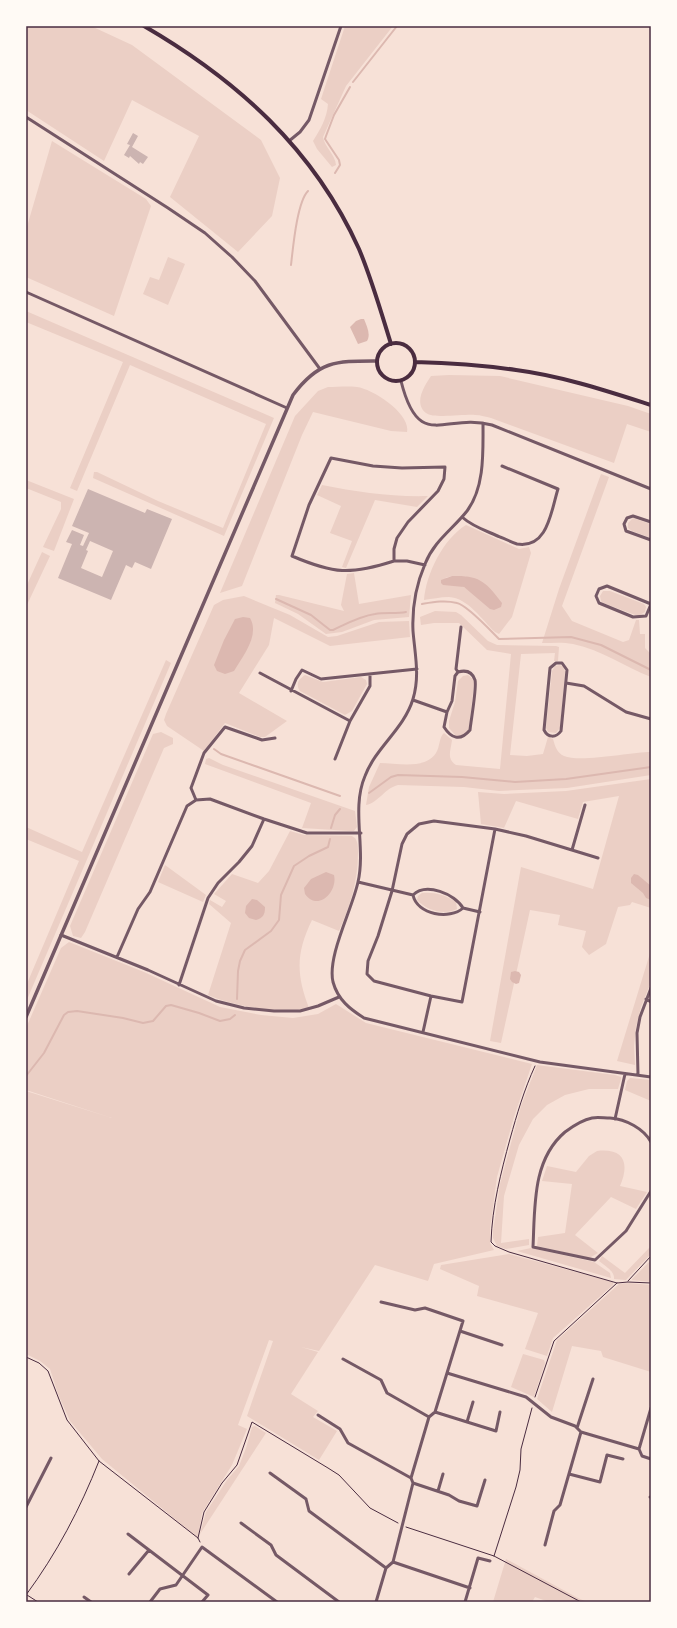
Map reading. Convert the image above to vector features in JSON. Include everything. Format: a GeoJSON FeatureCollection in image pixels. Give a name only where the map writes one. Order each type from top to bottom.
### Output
{"type":"FeatureCollection","features":[{"type":"Feature","properties":{"kind":"main road"},"geometry":{"type":"LineString","coordinates":[[144,26],[173,44],[226,81],[258,108],[289,141],[324,188],[350,232],[374,288],[391,344]]}},
{"type":"Feature","properties":{"kind":"main road"},"geometry":{"type":"LineString","coordinates":[[397,343],[408,347],[414,357],[415,362],[411,374],[402,380],[394,381],[387,379],[382,375],[378,368],[377,361],[381,350],[391,344],[397,343]]}},
{"type":"Feature","properties":{"kind":"main road"},"geometry":{"type":"LineString","coordinates":[[415,362],[471,365],[517,370],[561,378],[610,391],[651,405]]}},
{"type":"Feature","properties":{"kind":"street"},"geometry":{"type":"LineString","coordinates":[[289,141],[300,132],[309,120],[341,26]]}},
{"type":"Feature","properties":{"kind":"street"},"geometry":{"type":"LineString","coordinates":[[26,117],[160,202],[204,233],[232,257],[255,281],[320,369]]}},
{"type":"Feature","properties":{"kind":"street"},"geometry":{"type":"LineString","coordinates":[[26,292],[287,408]]}},
{"type":"Feature","properties":{"kind":"street"},"geometry":{"type":"LineString","coordinates":[[26,1017],[293,395],[301,385],[320,369],[341,362],[377,361]]}},
{"type":"Feature","properties":{"kind":"street"},"geometry":{"type":"LineString","coordinates":[[402,380],[407,400],[412,411],[416,416],[425,422],[442,426],[470,422],[484,423],[651,489]]}},
{"type":"Feature","properties":{"kind":"street"},"geometry":{"type":"LineString","coordinates":[[484,423],[481,467],[478,487],[472,503],[462,517],[432,549],[424,565],[418,585],[413,618],[417,669],[413,700],[403,721],[371,762],[365,773],[361,787],[358,802],[361,833],[361,864],[351,908],[335,952],[332,966],[333,982],[339,997],[349,1008],[364,1018],[540,1062],[651,1077]]}},
{"type":"Feature","properties":{"kind":"street"},"geometry":{"type":"LineString","coordinates":[[394,561],[394,548],[397,538],[408,522],[438,491],[444,479],[445,467],[402,468],[373,466],[331,458],[309,505],[292,556],[315,566],[332,570],[350,571],[368,569],[394,561],[407,561],[424,565]]}},
{"type":"Feature","properties":{"kind":"street"},"geometry":{"type":"LineString","coordinates":[[462,517],[471,524],[516,543],[531,544],[539,540],[545,532],[558,489],[502,466]]}},
{"type":"Feature","properties":{"kind":"street"},"geometry":{"type":"LineString","coordinates":[[651,522],[633,516],[627,518],[624,524],[626,531],[651,540]]}},
{"type":"Feature","properties":{"kind":"street"},"geometry":{"type":"LineString","coordinates":[[607,586],[651,604],[646,616],[634,617],[599,603],[596,596],[599,588],[607,586]]}},
{"type":"Feature","properties":{"kind":"street"},"geometry":{"type":"LineString","coordinates":[[458,672],[456,669],[461,627]]}},
{"type":"Feature","properties":{"kind":"street"},"geometry":{"type":"LineString","coordinates":[[562,663],[566,667],[566,682],[561,731],[557,735],[551,736],[544,730],[550,668],[553,664],[562,663]]}},
{"type":"Feature","properties":{"kind":"street"},"geometry":{"type":"LineString","coordinates":[[291,691],[302,670],[321,679],[417,669]]}},
{"type":"Feature","properties":{"kind":"street"},"geometry":{"type":"LineString","coordinates":[[465,670],[471,673],[476,681],[470,730],[466,735],[458,738],[449,735],[444,727],[447,712],[452,701],[455,676],[458,672],[465,670]]}},
{"type":"Feature","properties":{"kind":"street"},"geometry":{"type":"LineString","coordinates":[[260,673],[350,722]]}},
{"type":"Feature","properties":{"kind":"street"},"geometry":{"type":"LineString","coordinates":[[335,759],[350,722],[370,686],[370,674]]}},
{"type":"Feature","properties":{"kind":"street"},"geometry":{"type":"LineString","coordinates":[[566,682],[584,686],[626,712],[651,719]]}},
{"type":"Feature","properties":{"kind":"street"},"geometry":{"type":"LineString","coordinates":[[413,700],[447,712]]}},
{"type":"Feature","properties":{"kind":"street"},"geometry":{"type":"LineString","coordinates":[[196,800],[191,788],[204,753],[225,727],[262,740],[275,738]]}},
{"type":"Feature","properties":{"kind":"street"},"geometry":{"type":"LineString","coordinates":[[117,958],[138,909],[150,892],[187,806],[196,800],[210,799],[306,833],[361,833]]}},
{"type":"Feature","properties":{"kind":"street"},"geometry":{"type":"LineString","coordinates":[[572,850],[585,805]]}},
{"type":"Feature","properties":{"kind":"street"},"geometry":{"type":"LineString","coordinates":[[179,985],[208,898],[218,883],[239,862],[252,846],[264,819]]}},
{"type":"Feature","properties":{"kind":"street"},"geometry":{"type":"LineString","coordinates":[[495,829],[462,1002],[431,996],[374,981],[367,974],[368,961],[378,936],[392,891],[402,844],[407,834],[419,824],[434,821],[495,829],[526,836],[598,858]]}},
{"type":"Feature","properties":{"kind":"street"},"geometry":{"type":"LineString","coordinates":[[358,882],[414,895],[418,892],[437,891],[455,898],[463,908],[480,912]]}},
{"type":"Feature","properties":{"kind":"street"},"geometry":{"type":"LineString","coordinates":[[414,895],[417,904],[434,913],[455,914],[463,908]]}},
{"type":"Feature","properties":{"kind":"street"},"geometry":{"type":"LineString","coordinates":[[61,935],[148,970],[216,1002],[244,1008],[274,1011],[300,1011],[318,1006],[339,997]]}},
{"type":"Feature","properties":{"kind":"street"},"geometry":{"type":"LineString","coordinates":[[638,1075],[637,1033],[640,1017],[651,988]]}},
{"type":"Feature","properties":{"kind":"street"},"geometry":{"type":"LineString","coordinates":[[423,1032],[431,996]]}},
{"type":"Feature","properties":{"kind":"street"},"geometry":{"type":"LineString","coordinates":[[646,999],[651,1002]]}},
{"type":"Feature","properties":{"kind":"street"},"geometry":{"type":"LineString","coordinates":[[615,1118],[625,1074]]}},
{"type":"Feature","properties":{"kind":"street"},"geometry":{"type":"LineString","coordinates":[[651,1142],[648,1136],[635,1126],[615,1118],[592,1118],[580,1122],[556,1140],[543,1161],[535,1192],[533,1247],[595,1260],[626,1231],[651,1191]]}},
{"type":"Feature","properties":{"kind":"street"},"geometry":{"type":"LineString","coordinates":[[376,1602],[386,1568],[393,1562],[413,1484],[411,1478],[429,1417],[435,1412],[463,1321],[425,1308],[415,1310],[381,1302]]}},
{"type":"Feature","properties":{"kind":"street"},"geometry":{"type":"LineString","coordinates":[[460,1331],[502,1345]]}},
{"type":"Feature","properties":{"kind":"street"},"geometry":{"type":"LineString","coordinates":[[343,1359],[381,1380],[387,1393],[429,1417]]}},
{"type":"Feature","properties":{"kind":"street"},"geometry":{"type":"LineString","coordinates":[[447,1373],[526,1397],[551,1417],[576,1427],[581,1432],[639,1449]]}},
{"type":"Feature","properties":{"kind":"street"},"geometry":{"type":"LineString","coordinates":[[576,1427],[593,1379]]}},
{"type":"Feature","properties":{"kind":"street"},"geometry":{"type":"LineString","coordinates":[[467,1422],[473,1402]]}},
{"type":"Feature","properties":{"kind":"street"},"geometry":{"type":"LineString","coordinates":[[651,1408],[639,1449],[642,1456],[651,1459]]}},
{"type":"Feature","properties":{"kind":"street"},"geometry":{"type":"LineString","coordinates":[[435,1412],[496,1431],[500,1412]]}},
{"type":"Feature","properties":{"kind":"street"},"geometry":{"type":"LineString","coordinates":[[318,1415],[340,1429],[348,1443],[411,1478]]}},
{"type":"Feature","properties":{"kind":"street"},"geometry":{"type":"LineString","coordinates":[[544,1545],[554,1511],[560,1505],[581,1432]]}},
{"type":"Feature","properties":{"kind":"street"},"geometry":{"type":"LineString","coordinates":[[569,1474],[600,1482],[607,1455],[623,1459]]}},
{"type":"Feature","properties":{"kind":"street"},"geometry":{"type":"LineString","coordinates":[[26,1507],[51,1458]]}},
{"type":"Feature","properties":{"kind":"street"},"geometry":{"type":"LineString","coordinates":[[270,1474],[306,1499],[309,1511],[386,1568]]}},
{"type":"Feature","properties":{"kind":"street"},"geometry":{"type":"LineString","coordinates":[[438,1491],[443,1474]]}},
{"type":"Feature","properties":{"kind":"street"},"geometry":{"type":"LineString","coordinates":[[413,1484],[438,1491],[459,1501],[477,1506],[485,1480]]}},
{"type":"Feature","properties":{"kind":"street"},"geometry":{"type":"LineString","coordinates":[[241,1523],[271,1546],[276,1555],[339,1602]]}},
{"type":"Feature","properties":{"kind":"street"},"geometry":{"type":"LineString","coordinates":[[128,1534],[208,1595],[202,1602]]}},
{"type":"Feature","properties":{"kind":"street"},"geometry":{"type":"LineString","coordinates":[[150,1602],[160,1589],[176,1585],[202,1547],[277,1602]]}},
{"type":"Feature","properties":{"kind":"street"},"geometry":{"type":"LineString","coordinates":[[129,1574],[149,1550]]}},
{"type":"Feature","properties":{"kind":"street"},"geometry":{"type":"LineString","coordinates":[[466,1602],[478,1558],[490,1561]]}},
{"type":"Feature","properties":{"kind":"street"},"geometry":{"type":"LineString","coordinates":[[393,1562],[470,1588]]}},
{"type":"Feature","properties":{"kind":"street"},"geometry":{"type":"LineString","coordinates":[[84,1597],[91,1602]]}},
{"type":"Feature","properties":{"kind":"street"},"geometry":{"type":"LineString","coordinates":[[270,1602],[272,1598]]}},
{"type":"Feature","properties":{"kind":"path"},"geometry":{"type":"LineString","coordinates":[[628,1282],[651,1256]]}},
{"type":"Feature","properties":{"kind":"path"},"geometry":{"type":"LineString","coordinates":[[26,1357],[39,1363],[48,1371],[67,1420],[99,1461],[198,1538],[202,1547]]}},
{"type":"Feature","properties":{"kind":"path"},"geometry":{"type":"LineString","coordinates":[[198,1538],[204,1512],[222,1483],[237,1465],[252,1422],[339,1475],[370,1508],[403,1526],[494,1556],[582,1602]]}},
{"type":"Feature","properties":{"kind":"path"},"geometry":{"type":"LineString","coordinates":[[38,1602],[26,1595],[68,1531],[99,1461]]}},
{"type":"Feature","properties":{"kind":"shaded area"},"geometry":{"type":"Polygon","coordinates":[[[26,26],[91,26],[132,45],[261,140],[280,178],[272,216],[238,252],[170,197],[199,136],[132,100],[104,161],[26,110],[26,26]]]}},
{"type":"Feature","properties":{"kind":"shaded area"},"geometry":{"type":"Polygon","coordinates":[[[345,26],[393,26],[346,86],[323,137],[335,161],[336,165],[332,167],[317,149],[313,141],[325,119],[328,104],[321,99],[345,26]]]}},
{"type":"Feature","properties":{"kind":"shaded area"},"geometry":{"type":"Polygon","coordinates":[[[52,141],[146,199],[151,206],[114,316],[26,277],[26,230],[52,141]]]}},
{"type":"Feature","properties":{"kind":"shaded area"},"geometry":{"type":"Polygon","coordinates":[[[168,257],[185,264],[168,305],[143,294],[150,277],[159,280],[168,257]]]}},
{"type":"Feature","properties":{"kind":"shaded area"},"geometry":{"type":"Polygon","coordinates":[[[26,311],[274,418],[224,536],[93,478],[94,472],[223,528],[266,424],[130,365],[77,491],[70,488],[123,362],[26,322],[26,311]]]}},
{"type":"Feature","properties":{"kind":"shaded area"},"geometry":{"type":"Polygon","coordinates":[[[364,319],[369,336],[367,341],[358,344],[350,327],[356,321],[364,319]]]}},
{"type":"Feature","properties":{"kind":"shaded area"},"geometry":{"type":"Polygon","coordinates":[[[431,376],[500,376],[628,406],[651,414],[651,432],[627,424],[614,463],[491,418],[477,415],[435,416],[426,413],[422,409],[420,399],[426,384],[431,376]]]}},
{"type":"Feature","properties":{"kind":"shaded area"},"geometry":{"type":"Polygon","coordinates":[[[328,387],[357,387],[381,397],[397,410],[403,418],[407,425],[407,432],[391,431],[313,412],[302,435],[242,586],[220,593],[295,416],[318,391],[328,387]]]}},
{"type":"Feature","properties":{"kind":"shaded area"},"geometry":{"type":"Polygon","coordinates":[[[601,474],[609,477],[562,606],[572,621],[623,642],[629,640],[636,620],[639,620],[640,634],[645,634],[645,648],[651,654],[651,677],[594,650],[573,644],[542,643],[559,589],[601,474]]]}},
{"type":"Feature","properties":{"kind":"shaded area"},"geometry":{"type":"Polygon","coordinates":[[[26,480],[74,499],[54,551],[43,547],[61,509],[61,502],[26,488],[26,480]]]}},
{"type":"Feature","properties":{"kind":"shaded area"},"geometry":{"type":"Polygon","coordinates":[[[322,485],[374,494],[428,496],[417,507],[375,500],[346,568],[342,567],[352,541],[330,533],[341,506],[317,495],[322,485]]]}},
{"type":"Feature","properties":{"kind":"shaded area"},"geometry":{"type":"Polygon","coordinates":[[[633,518],[651,524],[651,538],[628,528],[628,523],[633,518]]]}},
{"type":"Feature","properties":{"kind":"shaded area"},"geometry":{"type":"Polygon","coordinates":[[[466,525],[519,549],[529,547],[531,553],[512,617],[499,634],[495,632],[474,610],[456,598],[449,597],[424,600],[428,579],[437,558],[450,539],[466,525]],[[452,576],[445,578],[464,587],[474,594],[466,576],[452,576]]]}},
{"type":"Feature","properties":{"kind":"shaded area"},"geometry":{"type":"Polygon","coordinates":[[[42,552],[50,556],[26,607],[26,587],[42,552]]]}},
{"type":"Feature","properties":{"kind":"shaded area"},"geometry":{"type":"Polygon","coordinates":[[[354,573],[359,604],[411,595],[409,617],[374,620],[342,632],[326,634],[298,614],[275,603],[276,595],[279,595],[344,611],[341,605],[347,574],[354,573]]]}},
{"type":"Feature","properties":{"kind":"shaded area"},"geometry":{"type":"Polygon","coordinates":[[[452,576],[469,577],[482,581],[502,603],[501,607],[494,610],[490,609],[464,587],[443,585],[441,583],[441,580],[452,576]]]}},
{"type":"Feature","properties":{"kind":"shaded area"},"geometry":{"type":"Polygon","coordinates":[[[603,591],[610,591],[644,604],[646,607],[645,612],[638,616],[603,603],[600,596],[603,591]]]}},
{"type":"Feature","properties":{"kind":"shaded area"},"geometry":{"type":"Polygon","coordinates":[[[244,596],[290,615],[328,637],[337,636],[379,622],[409,621],[410,637],[330,646],[274,618],[269,645],[239,693],[287,721],[265,737],[260,737],[225,723],[204,751],[167,726],[164,720],[214,605],[223,600],[244,596]]]}},
{"type":"Feature","properties":{"kind":"shaded area"},"geometry":{"type":"Polygon","coordinates":[[[435,611],[456,612],[488,641],[497,645],[559,647],[558,661],[554,661],[555,653],[521,654],[510,755],[527,756],[543,754],[548,737],[553,739],[560,753],[564,756],[572,758],[593,758],[651,752],[651,775],[567,788],[499,791],[464,787],[398,785],[389,789],[370,804],[366,805],[369,787],[380,763],[418,764],[425,762],[436,753],[441,737],[444,733],[452,740],[450,757],[456,765],[500,769],[511,654],[487,650],[459,623],[434,623],[421,625],[420,617],[435,611]]]}},
{"type":"Feature","properties":{"kind":"shaded area"},"geometry":{"type":"Polygon","coordinates":[[[243,617],[250,618],[253,625],[252,638],[246,652],[234,671],[225,674],[217,671],[214,665],[224,640],[235,619],[243,617]]]}},
{"type":"Feature","properties":{"kind":"shaded area"},"geometry":{"type":"Polygon","coordinates":[[[166,660],[171,663],[26,1002],[26,986],[79,861],[26,839],[26,827],[82,852],[166,660]]]}},
{"type":"Feature","properties":{"kind":"shaded area"},"geometry":{"type":"Polygon","coordinates":[[[560,665],[564,667],[565,672],[560,728],[556,733],[548,732],[546,728],[552,671],[555,666],[560,665]]]}},
{"type":"Feature","properties":{"kind":"shaded area"},"geometry":{"type":"Polygon","coordinates":[[[305,675],[323,682],[361,677],[366,680],[367,684],[352,711],[345,715],[300,691],[298,682],[305,675]]]}},
{"type":"Feature","properties":{"kind":"shaded area"},"geometry":{"type":"Polygon","coordinates":[[[468,675],[473,679],[474,683],[469,730],[465,735],[456,736],[449,728],[449,721],[455,702],[458,681],[463,676],[468,675]]]}},
{"type":"Feature","properties":{"kind":"shaded area"},"geometry":{"type":"Polygon","coordinates":[[[161,732],[173,738],[173,744],[164,748],[85,932],[81,938],[73,936],[70,926],[153,734],[161,732]]]}},
{"type":"Feature","properties":{"kind":"shaded area"},"geometry":{"type":"Polygon","coordinates":[[[209,758],[223,765],[355,811],[357,827],[354,831],[302,828],[311,803],[205,764],[206,759],[209,758]]]}},
{"type":"Feature","properties":{"kind":"shaded area"},"geometry":{"type":"Polygon","coordinates":[[[651,779],[651,908],[632,902],[630,905],[618,907],[606,944],[589,955],[582,947],[586,931],[558,925],[560,915],[530,910],[501,1043],[490,1041],[521,867],[593,889],[619,796],[583,802],[578,819],[516,801],[504,828],[481,824],[478,792],[504,794],[566,791],[651,779]]]}},
{"type":"Feature","properties":{"kind":"shaded area"},"geometry":{"type":"Polygon","coordinates":[[[290,831],[304,835],[352,836],[355,838],[358,847],[358,863],[355,883],[347,912],[339,931],[312,920],[303,943],[300,974],[309,1008],[298,1010],[272,1010],[231,1003],[208,995],[231,923],[209,904],[210,900],[222,907],[226,901],[214,894],[232,874],[258,883],[269,871],[290,831]]]}},
{"type":"Feature","properties":{"kind":"shaded area"},"geometry":{"type":"Polygon","coordinates":[[[165,865],[206,895],[203,902],[158,882],[165,865]]]}},
{"type":"Feature","properties":{"kind":"shaded area"},"geometry":{"type":"Polygon","coordinates":[[[326,872],[334,875],[333,888],[326,898],[316,901],[310,899],[305,894],[304,888],[311,879],[326,872]]]}},
{"type":"Feature","properties":{"kind":"shaded area"},"geometry":{"type":"Polygon","coordinates":[[[634,874],[638,875],[651,886],[651,900],[646,898],[643,893],[631,883],[631,878],[634,874]]]}},
{"type":"Feature","properties":{"kind":"shaded area"},"geometry":{"type":"Polygon","coordinates":[[[422,893],[440,894],[456,902],[457,909],[441,912],[425,907],[417,900],[418,896],[422,893]]]}},
{"type":"Feature","properties":{"kind":"shaded area"},"geometry":{"type":"Polygon","coordinates":[[[252,899],[257,900],[265,907],[263,916],[256,920],[249,918],[245,913],[246,906],[252,899]]]}},
{"type":"Feature","properties":{"kind":"shaded area"},"geometry":{"type":"Polygon","coordinates":[[[69,942],[144,972],[220,1007],[261,1015],[293,1018],[318,1014],[336,1004],[366,1023],[532,1064],[514,1117],[497,1177],[490,1229],[490,1243],[494,1250],[434,1264],[428,1281],[375,1265],[319,1351],[301,1347],[318,1352],[291,1394],[318,1411],[313,1417],[337,1431],[319,1460],[247,1416],[273,1341],[269,1340],[238,1425],[247,1429],[232,1465],[202,1513],[198,1538],[102,1459],[70,1421],[58,1394],[50,1369],[40,1361],[26,1354],[26,1091],[112,1118],[26,1090],[26,1028],[61,948],[69,942]]]}},
{"type":"Feature","properties":{"kind":"shaded area"},"geometry":{"type":"Polygon","coordinates":[[[651,950],[651,982],[641,1007],[636,1027],[634,1046],[635,1065],[617,1061],[651,950]]]}},
{"type":"Feature","properties":{"kind":"shaded area"},"geometry":{"type":"Polygon","coordinates":[[[511,972],[519,972],[521,975],[519,983],[516,984],[510,979],[511,972]]]}},
{"type":"Feature","properties":{"kind":"shaded area"},"geometry":{"type":"Polygon","coordinates":[[[537,1065],[615,1075],[621,1077],[621,1079],[618,1089],[589,1089],[565,1095],[547,1105],[533,1119],[519,1145],[504,1196],[501,1243],[529,1239],[529,1245],[506,1249],[497,1246],[493,1238],[500,1184],[521,1106],[537,1065]]]}},
{"type":"Feature","properties":{"kind":"shaded area"},"geometry":{"type":"Polygon","coordinates":[[[630,1078],[651,1080],[651,1101],[625,1090],[627,1081],[630,1078]]]}},
{"type":"Feature","properties":{"kind":"shaded area"},"geometry":{"type":"Polygon","coordinates":[[[597,1151],[613,1152],[619,1155],[622,1159],[624,1170],[620,1186],[647,1192],[636,1209],[611,1197],[575,1235],[598,1253],[589,1258],[537,1246],[538,1237],[565,1233],[572,1184],[542,1181],[547,1166],[576,1172],[589,1156],[597,1151]]]}},
{"type":"Feature","properties":{"kind":"shaded area"},"geometry":{"type":"Polygon","coordinates":[[[651,1246],[651,1254],[626,1280],[614,1279],[611,1271],[599,1261],[602,1256],[625,1273],[651,1246]]]}},
{"type":"Feature","properties":{"kind":"shaded area"},"geometry":{"type":"Polygon","coordinates":[[[531,1248],[594,1262],[610,1273],[611,1278],[517,1251],[531,1248]]]}},
{"type":"Feature","properties":{"kind":"shaded area"},"geometry":{"type":"Polygon","coordinates":[[[509,1254],[613,1282],[613,1285],[553,1338],[547,1356],[525,1349],[538,1313],[477,1296],[479,1286],[440,1269],[441,1265],[509,1254]]]}},
{"type":"Feature","properties":{"kind":"shaded area"},"geometry":{"type":"Polygon","coordinates":[[[651,1260],[651,1282],[632,1280],[632,1279],[651,1260]]]}},
{"type":"Feature","properties":{"kind":"shaded area"},"geometry":{"type":"Polygon","coordinates":[[[629,1283],[651,1285],[651,1372],[603,1357],[601,1351],[572,1346],[552,1412],[537,1399],[557,1340],[619,1284],[629,1283]]]}},
{"type":"Feature","properties":{"kind":"shaded area"},"geometry":{"type":"Polygon","coordinates":[[[523,1354],[544,1360],[545,1363],[534,1397],[511,1387],[523,1354]]]}},
{"type":"Feature","properties":{"kind":"shaded area"},"geometry":{"type":"Polygon","coordinates":[[[255,1426],[266,1433],[200,1534],[206,1512],[227,1480],[239,1466],[252,1427],[255,1426]]]}},
{"type":"Feature","properties":{"kind":"shaded area"},"geometry":{"type":"Polygon","coordinates":[[[506,1559],[587,1602],[549,1602],[535,1597],[532,1602],[493,1602],[506,1559]]]}},
{"type":"Feature","properties":{"kind":"building"},"geometry":{"type":"Polygon","coordinates":[[[133,133],[138,136],[132,147],[148,157],[143,164],[140,162],[139,164],[130,156],[129,158],[124,155],[130,145],[127,144],[133,133]]]}},
{"type":"Feature","properties":{"kind":"building"},"geometry":{"type":"Polygon","coordinates":[[[88,489],[145,513],[147,509],[172,519],[151,569],[135,562],[132,568],[126,565],[111,600],[58,578],[72,544],[66,542],[72,530],[84,535],[80,545],[83,546],[89,533],[72,526],[88,489]],[[90,541],[86,550],[88,551],[81,568],[102,577],[113,551],[90,541]]]}},
{"type":"Feature","properties":{"kind":"waterway"},"geometry":{"type":"LineString","coordinates":[[353,82],[397,26]]}},
{"type":"Feature","properties":{"kind":"waterway"},"geometry":{"type":"LineString","coordinates":[[335,173],[340,165],[339,160],[325,139],[334,115],[350,87]]}},
{"type":"Feature","properties":{"kind":"waterway"},"geometry":{"type":"LineString","coordinates":[[291,265],[298,215],[304,197],[308,191]]}},
{"type":"Feature","properties":{"kind":"waterway"},"geometry":{"type":"LineString","coordinates":[[276,599],[311,615],[330,630],[364,616],[379,613],[406,612]]}},
{"type":"Feature","properties":{"kind":"waterway"},"geometry":{"type":"LineString","coordinates":[[422,604],[444,601],[457,603],[467,608],[499,639],[571,637],[601,645],[651,670]]}},
{"type":"Feature","properties":{"kind":"waterway"},"geometry":{"type":"LineString","coordinates":[[214,749],[221,754],[340,796]]}},
{"type":"Feature","properties":{"kind":"waterway"},"geometry":{"type":"LineString","coordinates":[[369,793],[391,777],[398,775],[462,777],[515,782],[566,779],[651,767]]}},
{"type":"Feature","properties":{"kind":"waterway"},"geometry":{"type":"LineString","coordinates":[[331,828],[335,815],[340,809]]}},
{"type":"Feature","properties":{"kind":"waterway"},"geometry":{"type":"LineString","coordinates":[[237,999],[238,971],[240,961],[245,950],[271,931],[279,920],[281,895],[294,866],[309,856],[328,847],[330,839]]}},
{"type":"Feature","properties":{"kind":"waterway"},"geometry":{"type":"LineString","coordinates":[[26,1076],[44,1053],[64,1015],[68,1012],[77,1011],[123,1018],[143,1023],[153,1021],[166,1006],[171,1005],[220,1021],[230,1019],[235,1015]]}}]}
